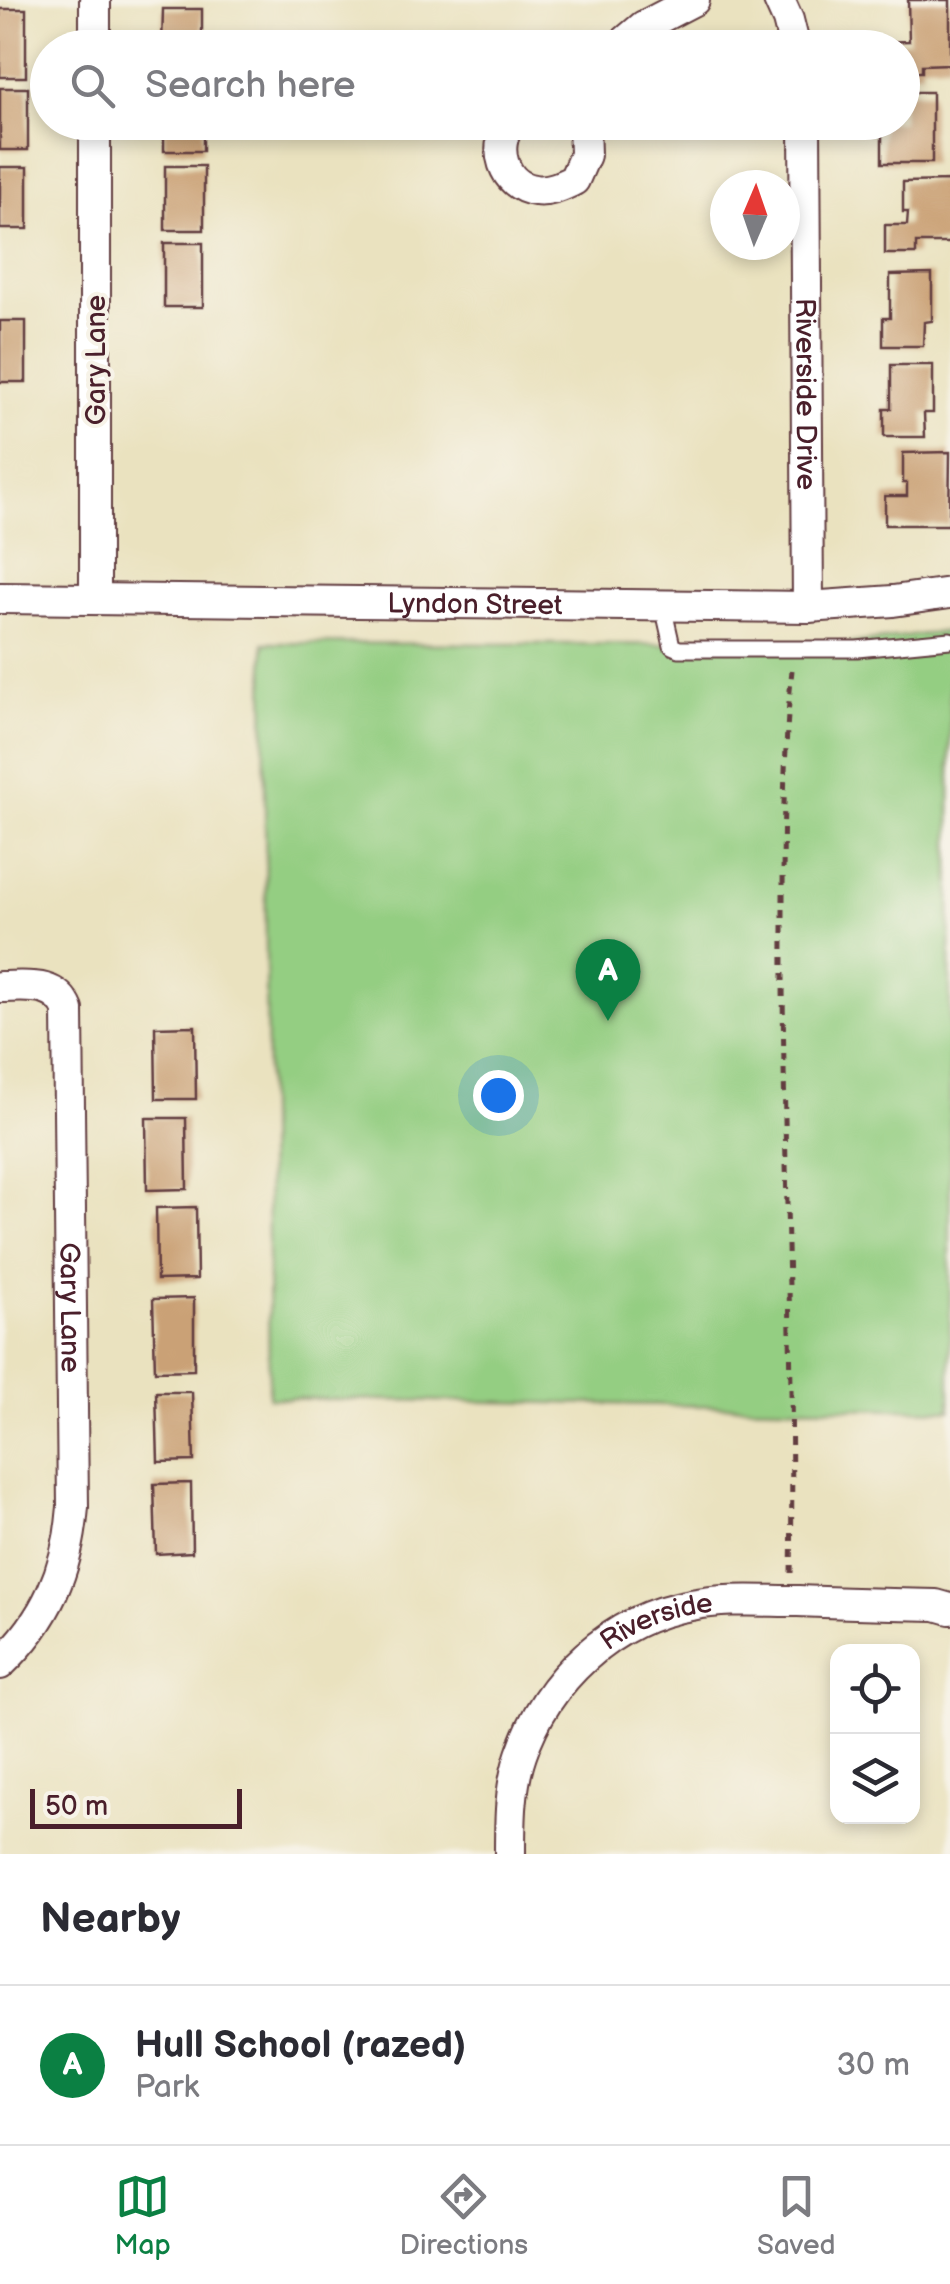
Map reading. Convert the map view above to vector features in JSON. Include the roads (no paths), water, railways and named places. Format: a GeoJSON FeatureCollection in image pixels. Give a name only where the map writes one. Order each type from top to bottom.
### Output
{"type":"FeatureCollection","features":[{"type":"Feature","properties":{"kind":"street"},"geometry":{"type":"LineString","coordinates":[[94,0],[94,30]]}},
{"type":"Feature","properties":{"kind":"street"},"geometry":{"type":"LineString","coordinates":[[639,30],[694,0]]}},
{"type":"Feature","properties":{"kind":"street"},"geometry":{"type":"LineString","coordinates":[[782,1],[790,30]]}},
{"type":"Feature","properties":{"kind":"street","name":"Gary Lane"},"geometry":{"type":"LineString","coordinates":[[94,140],[95,598]]}},
{"type":"Feature","properties":{"kind":"street"},"geometry":{"type":"LineString","coordinates":[[502,140],[500,151],[508,176],[530,190],[550,191],[574,180],[585,155],[585,140]]}},
{"type":"Feature","properties":{"kind":"street","name":"Riverside Drive"},"geometry":{"type":"LineString","coordinates":[[804,140],[808,607]]}},
{"type":"Feature","properties":{"kind":"street","name":"Lyndon Street"},"geometry":{"type":"LineString","coordinates":[[0,598],[808,607],[950,593]]}},
{"type":"Feature","properties":{"kind":"street","name":"Gary Lane"},"geometry":{"type":"LineString","coordinates":[[0,987],[50,990],[64,1001],[68,1010],[73,1507],[62,1573],[49,1604],[20,1645],[0,1664]]}},
{"type":"Feature","properties":{"kind":"street","name":"Riverside"},"geometry":{"type":"LineString","coordinates":[[510,1854],[511,1801],[520,1756],[539,1714],[577,1664],[629,1626],[662,1612],[716,1602],[936,1605],[950,1610]]}},
{"type":"Feature","properties":{"kind":"lane"},"geometry":{"type":"LineString","coordinates":[[662,606],[670,640],[676,648],[857,649],[950,640]]}},
{"type":"Feature","properties":{"kind":"place","name":"Hull School (razed)"},"geometry":{"type":"Point","coordinates":[608,1021]}}]}
